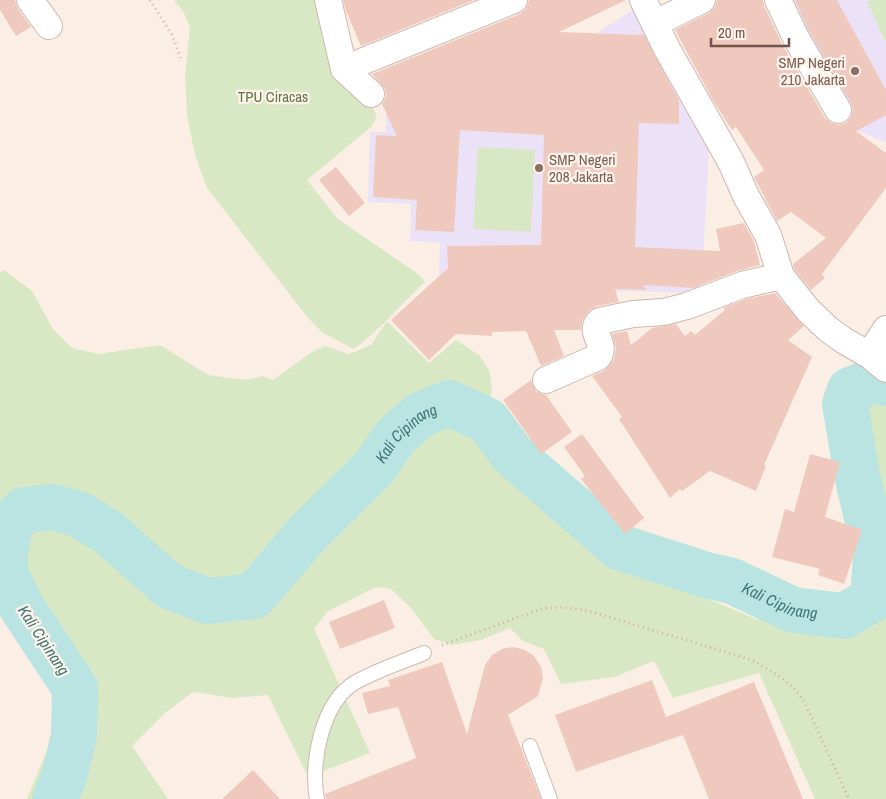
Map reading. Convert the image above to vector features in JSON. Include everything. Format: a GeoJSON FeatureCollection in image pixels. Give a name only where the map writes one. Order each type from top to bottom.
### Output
{"type":"FeatureCollection","features":[{"type":"Feature","properties":{"kind":"street"},"geometry":{"type":"LineString","coordinates":[[30,0],[49,26]]}},
{"type":"Feature","properties":{"kind":"street"},"geometry":{"type":"LineString","coordinates":[[328,0],[344,69],[371,94]]}},
{"type":"Feature","properties":{"kind":"street"},"geometry":{"type":"LineString","coordinates":[[344,69],[514,0]]}},
{"type":"Feature","properties":{"kind":"street"},"geometry":{"type":"LineString","coordinates":[[642,0],[731,162],[746,196],[768,235],[781,276],[802,303],[828,329],[878,362],[886,329]]}},
{"type":"Feature","properties":{"kind":"street"},"geometry":{"type":"LineString","coordinates":[[656,23],[702,0]]}},
{"type":"Feature","properties":{"kind":"street"},"geometry":{"type":"LineString","coordinates":[[778,0],[796,38],[838,110]]}},
{"type":"Feature","properties":{"kind":"street"},"geometry":{"type":"LineString","coordinates":[[546,380],[598,357],[602,347],[595,330],[596,324],[600,321],[633,314],[664,312],[687,306],[742,285],[781,276]]}},
{"type":"Feature","properties":{"kind":"lane"},"geometry":{"type":"LineString","coordinates":[[316,799],[314,771],[325,724],[332,706],[343,691],[356,682],[424,653]]}},
{"type":"Feature","properties":{"kind":"lane"},"geometry":{"type":"LineString","coordinates":[[530,746],[550,799]]}},
{"type":"Feature","properties":{"kind":"path"},"geometry":{"type":"LineString","coordinates":[[150,0],[172,35],[182,59]]}},
{"type":"Feature","properties":{"kind":"path"},"geometry":{"type":"LineString","coordinates":[[424,653],[541,609],[556,607],[592,612],[752,660],[793,687],[804,701],[849,799]]}},
{"type":"Feature","properties":{"kind":"shaded area","name":"SMP Negeri 210 Jakarta"},"geometry":{"type":"Polygon","coordinates":[[[788,0],[886,0],[886,142],[859,132],[789,9],[788,0]]]}},
{"type":"Feature","properties":{"kind":"shaded area","name":"SMP Negeri 208 Jakarta"},"geometry":{"type":"Polygon","coordinates":[[[634,9],[710,135],[701,293],[583,290],[534,279],[439,276],[440,243],[410,241],[411,204],[368,202],[370,132],[386,132],[387,92],[590,38],[634,9]]]}},
{"type":"Feature","properties":{"kind":"green space","name":"TPU Ciracas"},"geometry":{"type":"Polygon","coordinates":[[[174,0],[324,0],[377,117],[371,127],[307,180],[338,219],[418,274],[425,282],[364,342],[354,349],[323,333],[308,318],[207,188],[195,155],[187,115],[185,75],[190,27],[184,13],[174,0]]]}},
{"type":"Feature","properties":{"kind":"green space"},"geometry":{"type":"Polygon","coordinates":[[[871,0],[886,0],[886,41],[867,2],[871,0]]]}},
{"type":"Feature","properties":{"kind":"green space"},"geometry":{"type":"Polygon","coordinates":[[[478,147],[535,150],[531,232],[473,229],[478,147]]]}},
{"type":"Feature","properties":{"kind":"green space"},"geometry":{"type":"Polygon","coordinates":[[[4,270],[32,291],[53,329],[72,348],[98,354],[160,345],[208,375],[244,380],[263,376],[273,380],[312,352],[325,346],[349,354],[371,345],[387,321],[429,363],[456,340],[479,355],[490,372],[492,393],[486,404],[560,514],[595,543],[626,565],[756,619],[827,634],[879,611],[886,586],[886,799],[815,799],[759,673],[673,698],[654,661],[614,677],[561,684],[544,649],[523,641],[510,628],[481,640],[451,645],[434,639],[411,608],[391,589],[376,587],[327,612],[314,629],[370,753],[308,777],[268,695],[233,698],[193,692],[165,713],[132,746],[168,799],[27,799],[60,718],[49,679],[27,650],[0,605],[0,272],[4,270]]]}},
{"type":"Feature","properties":{"kind":"green space"},"geometry":{"type":"Polygon","coordinates":[[[886,394],[886,523],[859,412],[875,397],[886,394]]]}},
{"type":"Feature","properties":{"kind":"building"},"geometry":{"type":"Polygon","coordinates":[[[0,0],[15,0],[18,9],[31,27],[16,36],[0,10],[0,0]]]}},
{"type":"Feature","properties":{"kind":"building"},"geometry":{"type":"Polygon","coordinates":[[[343,0],[474,0],[361,46],[343,0]]]}},
{"type":"Feature","properties":{"kind":"building","name":"SMP Negeri 208 Jakarta"},"geometry":{"type":"Polygon","coordinates":[[[529,0],[626,0],[559,32],[644,35],[679,101],[679,124],[639,123],[635,247],[720,251],[716,229],[744,223],[754,241],[760,265],[737,271],[693,288],[643,285],[647,290],[615,289],[619,302],[597,306],[589,311],[582,321],[581,330],[554,330],[564,356],[541,366],[526,331],[492,332],[492,336],[456,334],[429,360],[391,320],[448,268],[447,246],[541,245],[544,135],[460,130],[454,232],[415,230],[417,200],[373,197],[376,135],[397,136],[382,104],[386,97],[385,89],[372,74],[520,14],[526,9],[529,0]]]}},
{"type":"Feature","properties":{"kind":"building"},"geometry":{"type":"Polygon","coordinates":[[[717,0],[763,0],[783,46],[825,118],[831,123],[839,125],[846,123],[851,117],[853,109],[851,103],[809,31],[795,0],[837,0],[886,90],[886,115],[856,131],[886,153],[886,188],[822,274],[825,278],[811,290],[794,269],[793,264],[826,238],[791,212],[777,221],[754,177],[764,170],[736,127],[732,130],[714,102],[675,30],[709,13],[715,8],[717,0]]]}},
{"type":"Feature","properties":{"kind":"building"},"geometry":{"type":"Polygon","coordinates":[[[336,167],[365,203],[349,216],[319,180],[336,167]]]}},
{"type":"Feature","properties":{"kind":"building"},"geometry":{"type":"Polygon","coordinates":[[[775,293],[804,326],[788,340],[812,357],[764,465],[766,466],[756,491],[710,471],[682,491],[680,489],[670,498],[619,419],[622,417],[592,376],[605,370],[614,359],[616,348],[612,334],[627,331],[631,345],[652,328],[676,324],[685,336],[691,331],[695,335],[725,310],[723,308],[746,299],[775,293]]]}},
{"type":"Feature","properties":{"kind":"building"},"geometry":{"type":"Polygon","coordinates":[[[531,380],[537,392],[546,395],[572,432],[541,454],[503,400],[531,380]]]}},
{"type":"Feature","properties":{"kind":"building"},"geometry":{"type":"Polygon","coordinates":[[[582,434],[644,518],[625,534],[581,479],[585,476],[564,447],[582,434]]]}},
{"type":"Feature","properties":{"kind":"building"},"geometry":{"type":"Polygon","coordinates":[[[810,454],[840,462],[825,517],[862,530],[844,584],[818,575],[820,569],[772,557],[785,509],[794,512],[810,454]]]}},
{"type":"Feature","properties":{"kind":"building"},"geometry":{"type":"Polygon","coordinates":[[[384,600],[395,628],[340,649],[329,622],[384,600]]]}},
{"type":"Feature","properties":{"kind":"building"},"geometry":{"type":"Polygon","coordinates":[[[513,647],[525,650],[534,656],[541,667],[543,678],[538,696],[508,715],[541,799],[326,799],[325,794],[416,758],[398,707],[368,714],[362,693],[390,686],[388,680],[442,662],[467,734],[485,665],[492,655],[502,649],[513,647]]]}},
{"type":"Feature","properties":{"kind":"building"},"geometry":{"type":"Polygon","coordinates":[[[652,680],[666,717],[754,682],[803,799],[709,799],[683,735],[576,772],[555,715],[652,680]]]}},
{"type":"Feature","properties":{"kind":"building"},"geometry":{"type":"Polygon","coordinates":[[[253,770],[280,799],[222,799],[253,770]]]}},
{"type":"Feature","properties":{"kind":"waterway","name":"Kali Cipinang"},"geometry":{"type":"LineString","coordinates":[[55,799],[64,777],[74,736],[75,688],[21,606],[5,573],[5,550],[11,524],[24,510],[53,507],[78,514],[108,532],[169,586],[208,601],[254,596],[306,535],[374,468],[395,437],[420,415],[449,403],[488,421],[512,454],[619,547],[706,575],[732,581],[793,610],[844,616],[873,599],[876,556],[857,475],[845,404],[850,390],[872,381],[886,383]]}},
{"type":"Feature","properties":{"kind":"place","name":"SMP Negeri 210 Jakarta"},"geometry":{"type":"Point","coordinates":[855,71]}},
{"type":"Feature","properties":{"kind":"place","name":"SMP Negeri 208 Jakarta"},"geometry":{"type":"Point","coordinates":[539,168]}}]}
